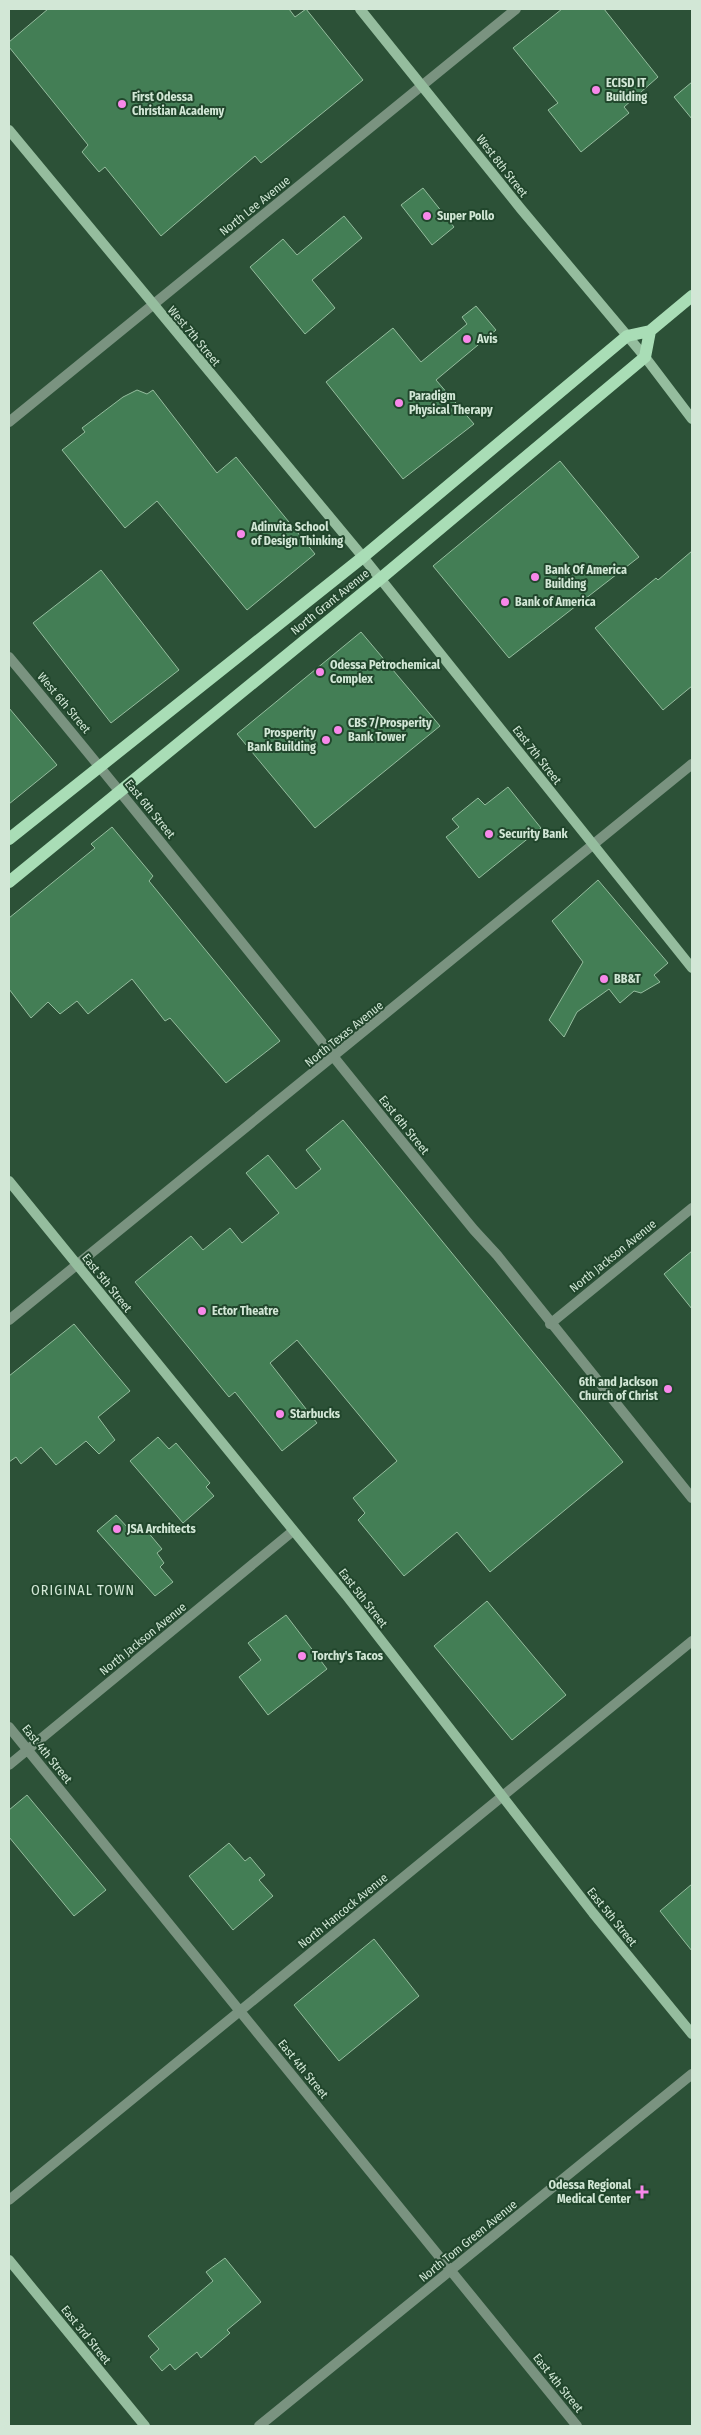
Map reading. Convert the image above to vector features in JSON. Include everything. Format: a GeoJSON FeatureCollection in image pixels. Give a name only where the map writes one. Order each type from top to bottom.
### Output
{"type":"FeatureCollection","features":[{"type":"Feature","properties":{"kind":"main road","name":"North Grant Avenue"},"geometry":{"type":"LineString","coordinates":[[9,839],[99,765],[362,557],[627,336],[650,330],[692,296]]}},
{"type":"Feature","properties":{"kind":"main road"},"geometry":{"type":"LineString","coordinates":[[645,357],[650,330]]}},
{"type":"Feature","properties":{"kind":"main road","name":"North Grant Avenue"},"geometry":{"type":"LineString","coordinates":[[9,882],[380,579],[645,357]]}},
{"type":"Feature","properties":{"kind":"street","name":"West 8th Street"},"geometry":{"type":"LineString","coordinates":[[360,9],[521,209],[645,357],[692,419]]}},
{"type":"Feature","properties":{"kind":"street","name":"North Lee Avenue"},"geometry":{"type":"LineString","coordinates":[[9,422],[516,9]]}},
{"type":"Feature","properties":{"kind":"street","name":"West 7th Street"},"geometry":{"type":"LineString","coordinates":[[9,130],[362,557]]}},
{"type":"Feature","properties":{"kind":"street","name":"East 7th Street"},"geometry":{"type":"LineString","coordinates":[[362,557],[692,968]]}},
{"type":"Feature","properties":{"kind":"street","name":"West 6th Street"},"geometry":{"type":"LineString","coordinates":[[9,657],[99,765]]}},
{"type":"Feature","properties":{"kind":"street","name":"North Texas Avenue"},"geometry":{"type":"LineString","coordinates":[[9,1320],[692,764]]}},
{"type":"Feature","properties":{"kind":"street","name":"East 6th Street"},"geometry":{"type":"LineString","coordinates":[[99,765],[333,1058],[474,1230],[497,1255],[550,1324],[692,1498]]}},
{"type":"Feature","properties":{"kind":"street","name":"East 5th Street"},"geometry":{"type":"LineString","coordinates":[[9,1181],[293,1530],[593,1913],[692,2034]]}},
{"type":"Feature","properties":{"kind":"street","name":"North Jackson Avenue"},"geometry":{"type":"LineString","coordinates":[[550,1324],[692,1208]]}},
{"type":"Feature","properties":{"kind":"street","name":"North Jackson Avenue"},"geometry":{"type":"LineString","coordinates":[[9,1765],[293,1530]]}},
{"type":"Feature","properties":{"kind":"street","name":"North Hancock Avenue"},"geometry":{"type":"LineString","coordinates":[[9,2200],[692,1640]]}},
{"type":"Feature","properties":{"kind":"street","name":"East 4th Street"},"geometry":{"type":"LineString","coordinates":[[9,1727],[577,2426]]}},
{"type":"Feature","properties":{"kind":"street","name":"North Tom Green Avenue"},"geometry":{"type":"LineString","coordinates":[[260,2426],[692,2074]]}},
{"type":"Feature","properties":{"kind":"street","name":"East 3rd Street"},"geometry":{"type":"LineString","coordinates":[[9,2260],[144,2426]]}},
{"type":"Feature","properties":{"kind":"building"},"geometry":{"type":"Polygon","coordinates":[[[48,9],[289,9],[295,17],[306,9],[363,80],[261,163],[255,156],[161,236],[105,167],[99,172],[82,152],[88,145],[9,47],[9,42],[48,9]]]}},
{"type":"Feature","properties":{"kind":"building","name":"ECISD IT Building"},"geometry":{"type":"Polygon","coordinates":[[[562,9],[604,9],[658,77],[624,107],[629,113],[581,152],[548,110],[558,103],[513,48],[562,9]]]}},
{"type":"Feature","properties":{"kind":"building"},"geometry":{"type":"Polygon","coordinates":[[[692,82],[692,119],[674,97],[692,82]]]}},
{"type":"Feature","properties":{"kind":"building"},"geometry":{"type":"Polygon","coordinates":[[[423,188],[454,227],[432,245],[401,205],[423,188]]]}},
{"type":"Feature","properties":{"kind":"building"},"geometry":{"type":"Polygon","coordinates":[[[344,216],[362,238],[312,280],[335,308],[305,334],[250,267],[283,239],[297,255],[344,216]]]}},
{"type":"Feature","properties":{"kind":"building","name":"Paradigm Physical Therapy"},"geometry":{"type":"Polygon","coordinates":[[[476,306],[496,330],[436,380],[474,424],[403,479],[326,382],[393,328],[421,362],[467,324],[462,317],[476,306]]]}},
{"type":"Feature","properties":{"kind":"building"},"geometry":{"type":"Polygon","coordinates":[[[137,390],[147,394],[153,390],[217,473],[236,457],[315,554],[247,610],[157,501],[125,528],[62,450],[85,432],[82,428],[123,397],[137,390]]]}},
{"type":"Feature","properties":{"kind":"building","name":"Bank Of America Building"},"geometry":{"type":"Polygon","coordinates":[[[560,461],[639,557],[509,658],[433,566],[560,461]]]}},
{"type":"Feature","properties":{"kind":"building"},"geometry":{"type":"Polygon","coordinates":[[[692,551],[692,686],[663,710],[595,628],[656,578],[658,580],[692,551]]]}},
{"type":"Feature","properties":{"kind":"building"},"geometry":{"type":"Polygon","coordinates":[[[101,570],[179,670],[111,723],[33,623],[101,570]]]}},
{"type":"Feature","properties":{"kind":"building","name":"CBS 7/Prosperity Bank Tower"},"geometry":{"type":"Polygon","coordinates":[[[361,632],[440,726],[315,828],[237,734],[361,632]]]}},
{"type":"Feature","properties":{"kind":"building"},"geometry":{"type":"Polygon","coordinates":[[[9,708],[57,765],[9,804],[9,708]]]}},
{"type":"Feature","properties":{"kind":"building"},"geometry":{"type":"Polygon","coordinates":[[[508,787],[541,828],[479,878],[446,837],[459,827],[452,819],[478,798],[485,805],[508,787]]]}},
{"type":"Feature","properties":{"kind":"building"},"geometry":{"type":"Polygon","coordinates":[[[112,827],[153,876],[149,881],[280,1041],[226,1083],[170,1018],[165,1021],[132,979],[88,1014],[77,1001],[60,1014],[48,1002],[31,1018],[9,989],[9,918],[95,848],[91,844],[112,827]]]}},
{"type":"Feature","properties":{"kind":"building"},"geometry":{"type":"Polygon","coordinates":[[[598,880],[668,963],[654,975],[660,982],[641,993],[634,991],[620,1003],[609,989],[577,1012],[564,1037],[549,1020],[583,962],[552,921],[598,880]]]}},
{"type":"Feature","properties":{"kind":"building"},"geometry":{"type":"Polygon","coordinates":[[[343,1120],[623,1462],[490,1572],[457,1532],[404,1576],[358,1520],[365,1513],[353,1498],[397,1461],[297,1340],[270,1363],[317,1423],[282,1451],[235,1392],[229,1397],[135,1282],[191,1236],[203,1250],[230,1228],[242,1243],[279,1213],[246,1173],[268,1155],[296,1189],[321,1169],[306,1150],[343,1120]]]}},
{"type":"Feature","properties":{"kind":"building"},"geometry":{"type":"Polygon","coordinates":[[[692,1251],[692,1309],[664,1274],[692,1251]]]}},
{"type":"Feature","properties":{"kind":"building"},"geometry":{"type":"Polygon","coordinates":[[[74,1324],[130,1391],[98,1417],[115,1440],[99,1454],[86,1441],[56,1465],[41,1447],[21,1464],[16,1457],[9,1462],[9,1376],[74,1324]]]}},
{"type":"Feature","properties":{"kind":"building"},"geometry":{"type":"Polygon","coordinates":[[[158,1437],[169,1449],[176,1443],[210,1483],[206,1487],[214,1496],[183,1523],[130,1461],[158,1437]]]}},
{"type":"Feature","properties":{"kind":"building"},"geometry":{"type":"Polygon","coordinates":[[[116,1515],[129,1529],[134,1525],[142,1532],[147,1531],[162,1549],[157,1553],[164,1563],[160,1567],[173,1582],[155,1596],[97,1531],[116,1515]]]}},
{"type":"Feature","properties":{"kind":"building"},"geometry":{"type":"Polygon","coordinates":[[[487,1601],[566,1695],[512,1740],[434,1646],[487,1601]]]}},
{"type":"Feature","properties":{"kind":"building"},"geometry":{"type":"Polygon","coordinates":[[[286,1615],[327,1669],[268,1715],[239,1677],[261,1660],[248,1643],[286,1615]]]}},
{"type":"Feature","properties":{"kind":"building"},"geometry":{"type":"Polygon","coordinates":[[[27,1795],[106,1890],[74,1916],[9,1837],[9,1810],[27,1795]]]}},
{"type":"Feature","properties":{"kind":"building"},"geometry":{"type":"Polygon","coordinates":[[[229,1843],[245,1861],[250,1857],[265,1875],[259,1880],[273,1896],[233,1930],[189,1876],[229,1843]]]}},
{"type":"Feature","properties":{"kind":"building"},"geometry":{"type":"Polygon","coordinates":[[[692,1884],[692,1951],[660,1911],[692,1884]]]}},
{"type":"Feature","properties":{"kind":"building"},"geometry":{"type":"Polygon","coordinates":[[[374,1939],[419,1996],[339,2061],[294,2005],[374,1939]]]}},
{"type":"Feature","properties":{"kind":"building"},"geometry":{"type":"Polygon","coordinates":[[[225,2258],[261,2302],[227,2330],[230,2333],[201,2358],[197,2352],[175,2370],[170,2364],[162,2371],[150,2357],[159,2349],[148,2336],[213,2281],[206,2272],[225,2258]]]}},
{"type":"Feature","properties":{"kind":"place","name":"ECISD IT Building"},"geometry":{"type":"Point","coordinates":[596,90]}},
{"type":"Feature","properties":{"kind":"place","name":"First Odessa Christian Academy"},"geometry":{"type":"Point","coordinates":[122,104]}},
{"type":"Feature","properties":{"kind":"place","name":"Super Pollo"},"geometry":{"type":"Point","coordinates":[427,216]}},
{"type":"Feature","properties":{"kind":"place","name":"Avis"},"geometry":{"type":"Point","coordinates":[467,339]}},
{"type":"Feature","properties":{"kind":"place","name":"Paradigm Physical Therapy"},"geometry":{"type":"Point","coordinates":[399,403]}},
{"type":"Feature","properties":{"kind":"place","name":"Adinvita School of Design Thinking"},"geometry":{"type":"Point","coordinates":[241,534]}},
{"type":"Feature","properties":{"kind":"place","name":"Bank Of America Building"},"geometry":{"type":"Point","coordinates":[535,577]}},
{"type":"Feature","properties":{"kind":"place","name":"Bank of America"},"geometry":{"type":"Point","coordinates":[505,602]}},
{"type":"Feature","properties":{"kind":"place","name":"Odessa Petrochemical Complex"},"geometry":{"type":"Point","coordinates":[320,672]}},
{"type":"Feature","properties":{"kind":"place","name":"CBS 7/Prosperity Bank Tower"},"geometry":{"type":"Point","coordinates":[338,730]}},
{"type":"Feature","properties":{"kind":"place","name":"Prosperity Bank Building"},"geometry":{"type":"Point","coordinates":[326,740]}},
{"type":"Feature","properties":{"kind":"place","name":"Security Bank"},"geometry":{"type":"Point","coordinates":[489,834]}},
{"type":"Feature","properties":{"kind":"place","name":"BB&T"},"geometry":{"type":"Point","coordinates":[604,979]}},
{"type":"Feature","properties":{"kind":"place","name":"Ector Theatre"},"geometry":{"type":"Point","coordinates":[202,1311]}},
{"type":"Feature","properties":{"kind":"place","name":"6th and Jackson Church of Christ"},"geometry":{"type":"Point","coordinates":[668,1389]}},
{"type":"Feature","properties":{"kind":"place","name":"Starbucks"},"geometry":{"type":"Point","coordinates":[280,1414]}},
{"type":"Feature","properties":{"kind":"place","name":"JSA Architects"},"geometry":{"type":"Point","coordinates":[117,1529]}},
{"type":"Feature","properties":{"kind":"place","name":"Torchy's Tacos"},"geometry":{"type":"Point","coordinates":[302,1656]}},
{"type":"Feature","properties":{"kind":"place","name":"Odessa Regional Medical Center"},"geometry":{"type":"Point","coordinates":[642,2192]}},
{"type":"Feature","properties":{"kind":"district","name":"ORIGINAL TOWN"},"geometry":{"type":"Point","coordinates":[83,1590]}}]}
